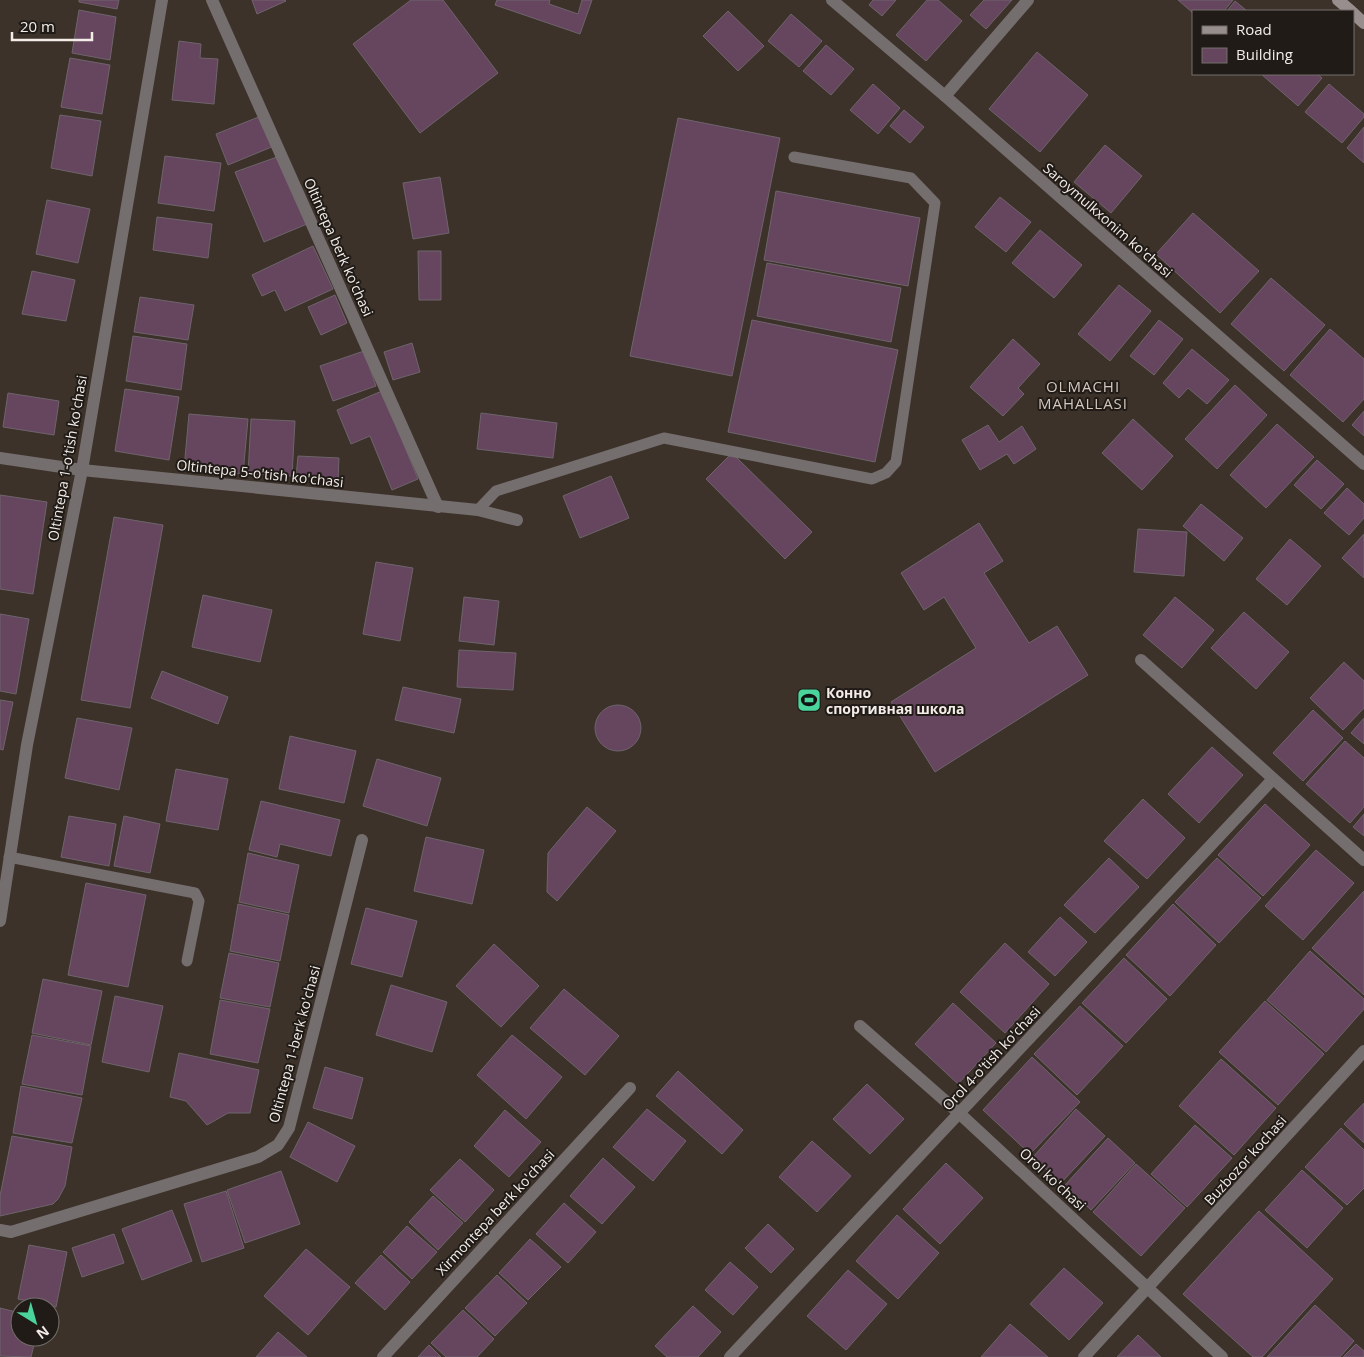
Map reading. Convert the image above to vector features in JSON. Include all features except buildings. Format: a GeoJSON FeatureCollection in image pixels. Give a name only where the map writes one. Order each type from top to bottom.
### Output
{"type":"FeatureCollection","features":[{"type":"Feature","properties":{"kind":"street","name":"Oltintepa 1-o'tish ko'chasi"},"geometry":{"type":"LineString","coordinates":[[0,921],[27,745],[82,470],[162,0]]}},
{"type":"Feature","properties":{"kind":"street","name":"Oltintepa berk ko'chasi"},"geometry":{"type":"LineString","coordinates":[[212,0],[438,507]]}},
{"type":"Feature","properties":{"kind":"street","name":"Saroymulkxonim ko'chasi"},"geometry":{"type":"LineString","coordinates":[[832,0],[1364,464]]}},
{"type":"Feature","properties":{"kind":"street"},"geometry":{"type":"LineString","coordinates":[[944,96],[1028,0]]}},
{"type":"Feature","properties":{"kind":"street"},"geometry":{"type":"LineString","coordinates":[[1338,0],[1350,10]]}},
{"type":"Feature","properties":{"kind":"street"},"geometry":{"type":"LineString","coordinates":[[1354,14],[1364,23]]}},
{"type":"Feature","properties":{"kind":"street","name":"Oltintepa 5-o'tish ko'chasi"},"geometry":{"type":"LineString","coordinates":[[0,458],[82,470],[478,510],[517,520]]}},
{"type":"Feature","properties":{"kind":"street"},"geometry":{"type":"LineString","coordinates":[[1141,660],[1364,860]]}},
{"type":"Feature","properties":{"kind":"street","name":"Orol 4-o'tish ko'chasi"},"geometry":{"type":"LineString","coordinates":[[730,1357],[1273,779]]}},
{"type":"Feature","properties":{"kind":"street","name":"Oltintepa 1-berk ko'chasi"},"geometry":{"type":"LineString","coordinates":[[0,1230],[11,1232],[258,1157],[278,1145],[289,1128],[362,840]]}},
{"type":"Feature","properties":{"kind":"street","name":"Orol ko'chasi"},"geometry":{"type":"LineString","coordinates":[[860,1026],[959,1114],[1222,1357]]}},
{"type":"Feature","properties":{"kind":"street","name":"Buzbozor kochasi"},"geometry":{"type":"LineString","coordinates":[[1084,1357],[1364,1051]]}},
{"type":"Feature","properties":{"kind":"street","name":"Xirmontepa berk ko'chasi"},"geometry":{"type":"LineString","coordinates":[[383,1357],[630,1088]]}},
{"type":"Feature","properties":{"kind":"lane"},"geometry":{"type":"LineString","coordinates":[[478,510],[496,491],[664,438],[872,479],[886,473],[896,462],[935,203],[911,178],[794,157]]}},
{"type":"Feature","properties":{"kind":"lane"},"geometry":{"type":"LineString","coordinates":[[9,857],[195,894],[199,901],[187,961]]}},
{"type":"Feature","properties":{"kind":"place","name":"Конно спортивная школа"},"geometry":{"type":"Point","coordinates":[809,700]}},
{"type":"Feature","properties":{"kind":"district","name":"OLMACHI MAHALLASI"},"geometry":{"type":"Point","coordinates":[1083,394]}}]}
